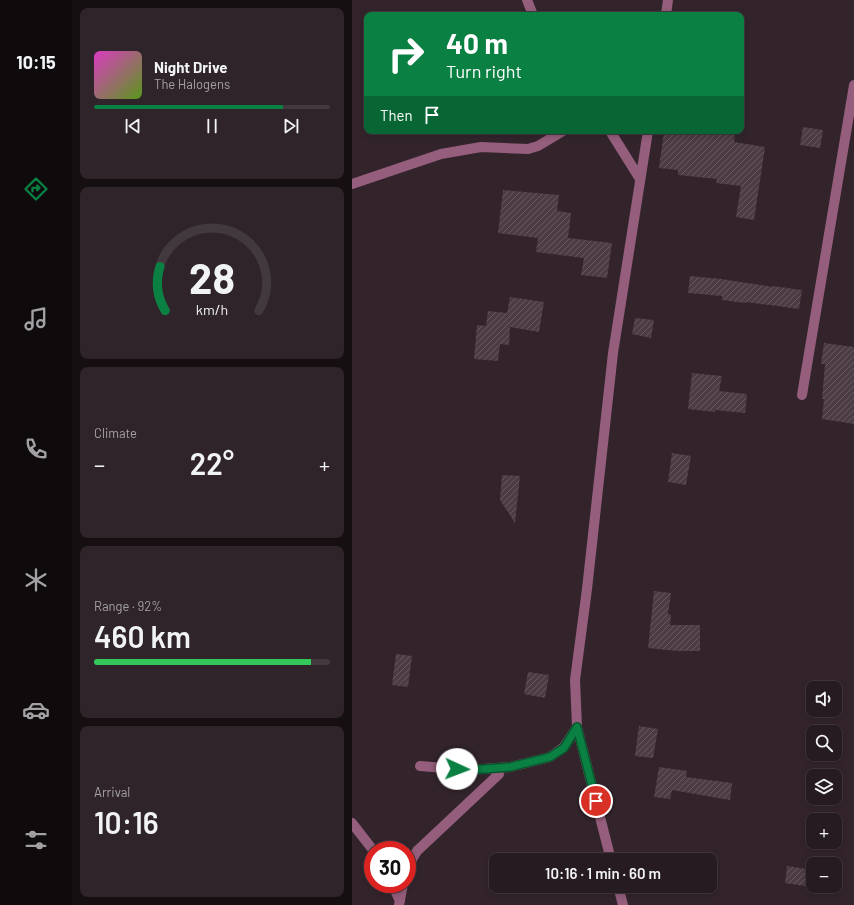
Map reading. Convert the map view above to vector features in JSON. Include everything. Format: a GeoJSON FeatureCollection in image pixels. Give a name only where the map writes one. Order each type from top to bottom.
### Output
{"type":"FeatureCollection","features":[{"type":"Feature","properties":{"kind":"street"},"geometry":{"type":"LineString","coordinates":[[527,0],[532,12]]}},
{"type":"Feature","properties":{"kind":"street"},"geometry":{"type":"LineString","coordinates":[[666,12],[668,0]]}},
{"type":"Feature","properties":{"kind":"street"},"geometry":{"type":"LineString","coordinates":[[802,395],[854,85]]}},
{"type":"Feature","properties":{"kind":"street"},"geometry":{"type":"LineString","coordinates":[[352,184],[441,154],[481,147],[528,150],[558,134]]}},
{"type":"Feature","properties":{"kind":"street"},"geometry":{"type":"LineString","coordinates":[[612,134],[640,179]]}},
{"type":"Feature","properties":{"kind":"street"},"geometry":{"type":"LineString","coordinates":[[609,853],[577,727],[575,680],[614,353],[648,134]]}},
{"type":"Feature","properties":{"kind":"street"},"geometry":{"type":"LineString","coordinates":[[420,766],[470,770],[510,767],[550,757],[564,748],[577,727]]}},
{"type":"Feature","properties":{"kind":"street"},"geometry":{"type":"LineString","coordinates":[[416,853],[499,774]]}},
{"type":"Feature","properties":{"kind":"street"},"geometry":{"type":"LineString","coordinates":[[352,823],[366,841]]}},
{"type":"Feature","properties":{"kind":"street"},"geometry":{"type":"LineString","coordinates":[[396,893],[400,903]]}},
{"type":"Feature","properties":{"kind":"street"},"geometry":{"type":"LineString","coordinates":[[400,903],[402,893]]}},
{"type":"Feature","properties":{"kind":"street"},"geometry":{"type":"LineString","coordinates":[[620,893],[623,905]]}},
{"type":"Feature","properties":{"kind":"building"},"geometry":{"type":"Polygon","coordinates":[[[803,127],[823,130],[820,148],[800,145],[803,127]]]}},
{"type":"Feature","properties":{"kind":"building"},"geometry":{"type":"Polygon","coordinates":[[[664,134],[735,134],[734,142],[765,147],[754,220],[736,217],[741,186],[716,183],[717,179],[678,175],[678,170],[659,168],[664,134]]]}},
{"type":"Feature","properties":{"kind":"building"},"geometry":{"type":"Polygon","coordinates":[[[503,190],[559,195],[557,211],[571,213],[568,238],[612,243],[607,278],[581,275],[584,258],[536,252],[538,238],[498,233],[503,190]]]}},
{"type":"Feature","properties":{"kind":"building"},"geometry":{"type":"Polygon","coordinates":[[[690,276],[802,290],[799,309],[722,300],[722,296],[688,293],[690,276]]]}},
{"type":"Feature","properties":{"kind":"building"},"geometry":{"type":"Polygon","coordinates":[[[510,297],[544,302],[539,332],[510,327],[509,345],[500,344],[498,361],[474,359],[477,325],[486,326],[488,311],[507,313],[510,297]]]}},
{"type":"Feature","properties":{"kind":"building"},"geometry":{"type":"Polygon","coordinates":[[[635,318],[654,320],[651,338],[632,334],[635,318]]]}},
{"type":"Feature","properties":{"kind":"building"},"geometry":{"type":"Polygon","coordinates":[[[824,343],[854,347],[854,424],[822,419],[825,364],[821,364],[824,343]]]}},
{"type":"Feature","properties":{"kind":"building"},"geometry":{"type":"Polygon","coordinates":[[[692,373],[722,376],[719,391],[747,394],[745,413],[688,409],[692,373]]]}},
{"type":"Feature","properties":{"kind":"building"},"geometry":{"type":"Polygon","coordinates":[[[672,453],[691,456],[686,485],[668,482],[672,453]]]}},
{"type":"Feature","properties":{"kind":"building"},"geometry":{"type":"Polygon","coordinates":[[[502,475],[520,476],[515,523],[500,500],[502,475]]]}},
{"type":"Feature","properties":{"kind":"building"},"geometry":{"type":"Polygon","coordinates":[[[654,591],[671,593],[668,614],[671,615],[670,625],[700,625],[700,651],[677,651],[648,648],[654,591]]]}},
{"type":"Feature","properties":{"kind":"building"},"geometry":{"type":"Polygon","coordinates":[[[396,654],[412,656],[408,687],[392,685],[396,654]]]}},
{"type":"Feature","properties":{"kind":"building"},"geometry":{"type":"Polygon","coordinates":[[[528,672],[549,675],[545,698],[524,694],[528,672]]]}},
{"type":"Feature","properties":{"kind":"building"},"geometry":{"type":"Polygon","coordinates":[[[639,726],[658,729],[653,758],[635,756],[639,726]]]}},
{"type":"Feature","properties":{"kind":"building"},"geometry":{"type":"Polygon","coordinates":[[[659,767],[687,771],[686,777],[732,783],[730,800],[672,790],[670,799],[654,797],[659,767]]]}},
{"type":"Feature","properties":{"kind":"building"},"geometry":{"type":"Polygon","coordinates":[[[787,866],[806,869],[806,886],[785,883],[787,866]]]}},
{"type":"Feature","properties":{"kind":"route"},"geometry":{"type":"LineString","coordinates":[[457,769],[470,770],[510,767],[550,757],[564,748],[577,727],[596,801]]}}]}
